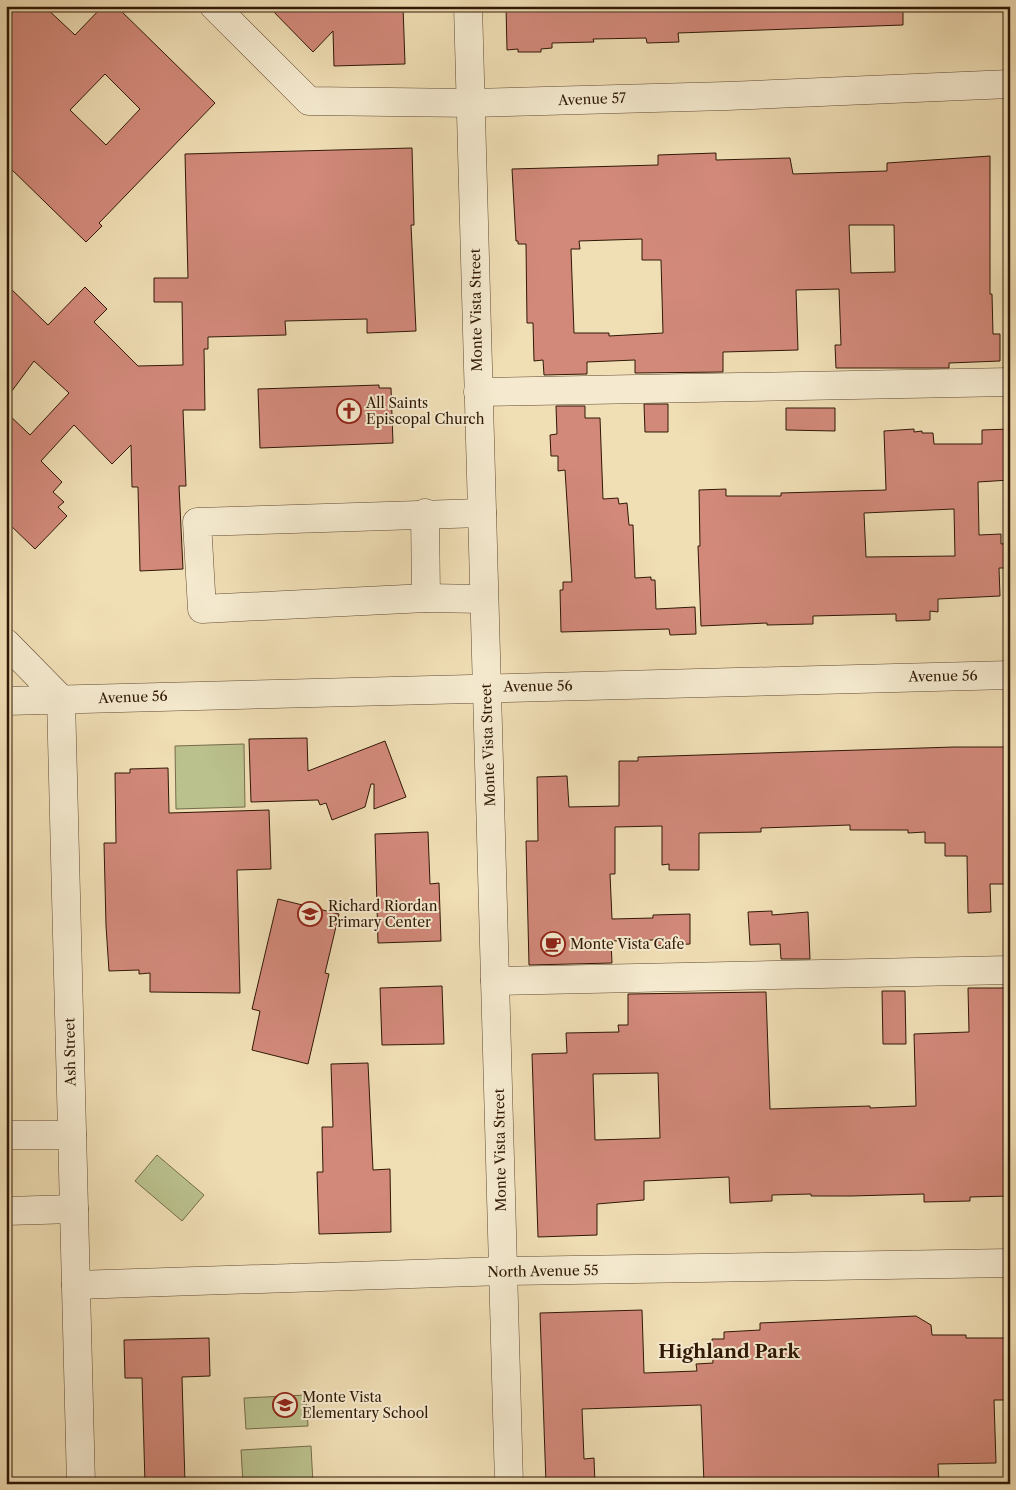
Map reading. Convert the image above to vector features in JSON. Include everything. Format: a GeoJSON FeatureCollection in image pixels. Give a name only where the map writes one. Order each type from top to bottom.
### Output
{"type":"FeatureCollection","features":[{"type":"Feature","properties":{"kind":"street","name":"Avenue 57"},"geometry":{"type":"LineString","coordinates":[[214,6],[309,101],[471,103],[727,96],[1010,84]]}},
{"type":"Feature","properties":{"kind":"street","name":"Monte Vista Street"},"geometry":{"type":"LineString","coordinates":[[468,6],[509,1484]]}},
{"type":"Feature","properties":{"kind":"street"},"geometry":{"type":"LineString","coordinates":[[478,392],[1010,382]]}},
{"type":"Feature","properties":{"kind":"street"},"geometry":{"type":"LineString","coordinates":[[482,513],[425,513],[197,522],[202,609],[426,598],[484,599]]}},
{"type":"Feature","properties":{"kind":"street"},"geometry":{"type":"LineString","coordinates":[[425,513],[426,598]]}},
{"type":"Feature","properties":{"kind":"street"},"geometry":{"type":"LineString","coordinates":[[6,643],[61,700]]}},
{"type":"Feature","properties":{"kind":"street","name":"Avenue 56"},"geometry":{"type":"LineString","coordinates":[[6,701],[486,687],[1010,675]]}},
{"type":"Feature","properties":{"kind":"street","name":"Ash Street"},"geometry":{"type":"LineString","coordinates":[[61,700],[81,1484]]}},
{"type":"Feature","properties":{"kind":"street"},"geometry":{"type":"LineString","coordinates":[[495,981],[1010,970]]}},
{"type":"Feature","properties":{"kind":"street"},"geometry":{"type":"LineString","coordinates":[[6,1136],[72,1135]]}},
{"type":"Feature","properties":{"kind":"street"},"geometry":{"type":"LineString","coordinates":[[6,1211],[74,1209]]}},
{"type":"Feature","properties":{"kind":"street","name":"North Avenue 55"},"geometry":{"type":"LineString","coordinates":[[76,1285],[503,1271],[1010,1263]]}},
{"type":"Feature","properties":{"kind":"green space"},"geometry":{"type":"Polygon","coordinates":[[[244,744],[245,807],[176,809],[175,746],[244,744]]]}},
{"type":"Feature","properties":{"kind":"green space"},"geometry":{"type":"Polygon","coordinates":[[[157,1155],[204,1195],[182,1221],[135,1181],[157,1155]]]}},
{"type":"Feature","properties":{"kind":"green space"},"geometry":{"type":"Polygon","coordinates":[[[306,1395],[308,1426],[246,1429],[244,1398],[306,1395]]]}},
{"type":"Feature","properties":{"kind":"green space"},"geometry":{"type":"Polygon","coordinates":[[[311,1446],[313,1484],[243,1484],[241,1450],[311,1446]]]}},
{"type":"Feature","properties":{"kind":"building"},"geometry":{"type":"Polygon","coordinates":[[[6,6],[44,6],[75,35],[103,6],[116,6],[215,103],[99,223],[102,226],[86,242],[6,164],[6,6]],[[105,74],[70,110],[106,145],[140,109],[105,74]]]}},
{"type":"Feature","properties":{"kind":"building"},"geometry":{"type":"Polygon","coordinates":[[[268,6],[403,6],[405,64],[334,66],[333,31],[313,52],[268,6]]]}},
{"type":"Feature","properties":{"kind":"building"},"geometry":{"type":"Polygon","coordinates":[[[506,6],[903,6],[903,25],[678,33],[679,42],[647,43],[646,38],[593,39],[594,42],[552,43],[552,48],[541,49],[541,52],[518,52],[518,49],[507,50],[506,6]]]}},
{"type":"Feature","properties":{"kind":"building"},"geometry":{"type":"Polygon","coordinates":[[[412,148],[414,225],[411,225],[416,331],[367,333],[367,319],[285,321],[286,335],[208,337],[208,349],[204,349],[205,410],[183,410],[186,486],[179,486],[183,569],[140,571],[138,487],[132,487],[131,445],[112,464],[74,425],[41,461],[62,482],[53,492],[64,502],[58,507],[67,516],[35,549],[6,521],[6,412],[30,435],[69,393],[34,361],[6,399],[6,284],[48,325],[85,287],[107,309],[94,322],[138,366],[183,365],[182,302],[154,302],[154,278],[188,278],[185,154],[412,148]]]}},
{"type":"Feature","properties":{"kind":"building"},"geometry":{"type":"Polygon","coordinates":[[[716,153],[716,160],[790,158],[793,174],[887,171],[887,163],[990,156],[990,294],[992,294],[993,334],[1000,334],[1000,361],[949,363],[949,368],[836,368],[835,345],[841,345],[839,289],[796,290],[798,350],[723,352],[723,372],[635,373],[635,360],[587,362],[587,374],[544,375],[543,360],[534,361],[533,323],[527,323],[526,244],[518,244],[518,241],[516,241],[512,169],[658,165],[658,155],[716,153]],[[849,225],[851,273],[895,272],[894,225],[849,225]],[[642,239],[579,241],[580,249],[571,249],[574,333],[609,333],[609,336],[663,333],[661,260],[642,260],[642,239]]]}},
{"type":"Feature","properties":{"kind":"building"},"geometry":{"type":"Polygon","coordinates":[[[379,385],[379,388],[391,388],[393,443],[260,448],[258,389],[379,385]]]}},
{"type":"Feature","properties":{"kind":"building"},"geometry":{"type":"Polygon","coordinates":[[[644,404],[668,404],[668,432],[645,432],[644,404]]]}},
{"type":"Feature","properties":{"kind":"building"},"geometry":{"type":"Polygon","coordinates":[[[556,406],[585,406],[585,418],[600,418],[603,499],[618,498],[619,504],[627,503],[629,525],[633,525],[635,578],[651,577],[651,580],[655,580],[656,609],[695,607],[696,634],[670,635],[669,629],[561,632],[560,590],[563,590],[563,582],[572,582],[565,470],[558,471],[558,456],[551,456],[550,435],[557,434],[556,406]]]}},
{"type":"Feature","properties":{"kind":"building"},"geometry":{"type":"Polygon","coordinates":[[[786,408],[835,408],[835,431],[786,430],[786,408]]]}},
{"type":"Feature","properties":{"kind":"building"},"geometry":{"type":"Polygon","coordinates":[[[914,429],[914,432],[933,433],[934,444],[982,444],[982,430],[1010,429],[1010,480],[978,482],[979,535],[1001,534],[1001,544],[1009,543],[1009,568],[999,568],[1000,596],[938,599],[938,612],[930,611],[930,620],[896,621],[896,614],[813,616],[813,624],[767,625],[767,623],[701,626],[698,546],[700,546],[699,490],[726,489],[726,496],[781,496],[781,493],[886,490],[884,431],[914,429]],[[954,509],[864,513],[866,557],[955,556],[954,509]]]}},
{"type":"Feature","properties":{"kind":"building"},"geometry":{"type":"Polygon","coordinates":[[[307,738],[308,771],[385,741],[406,797],[374,809],[374,784],[371,784],[365,807],[332,820],[326,803],[320,805],[318,800],[251,802],[249,739],[307,738]]]}},
{"type":"Feature","properties":{"kind":"building"},"geometry":{"type":"Polygon","coordinates":[[[1007,747],[1010,884],[990,884],[991,912],[968,913],[967,856],[945,856],[945,843],[925,843],[925,832],[908,833],[908,830],[850,830],[850,825],[761,828],[761,832],[699,833],[699,870],[669,870],[669,864],[662,865],[662,826],[615,827],[615,874],[610,874],[612,919],[653,918],[653,915],[690,914],[690,944],[654,946],[654,940],[611,941],[612,963],[529,965],[526,841],[538,841],[537,777],[567,776],[569,807],[619,806],[619,761],[638,761],[638,757],[1007,747]]]}},
{"type":"Feature","properties":{"kind":"building"},"geometry":{"type":"Polygon","coordinates":[[[168,768],[169,813],[269,810],[271,869],[237,870],[240,993],[150,992],[150,973],[139,974],[139,970],[109,971],[104,843],[116,843],[115,773],[130,773],[130,769],[168,768]]]}},
{"type":"Feature","properties":{"kind":"building"},"geometry":{"type":"Polygon","coordinates":[[[428,832],[430,884],[439,883],[441,941],[378,943],[375,834],[428,832]]]}},
{"type":"Feature","properties":{"kind":"building"},"geometry":{"type":"Polygon","coordinates":[[[278,899],[339,914],[325,973],[329,974],[308,1064],[252,1050],[260,1011],[252,1009],[278,899]]]}},
{"type":"Feature","properties":{"kind":"building"},"geometry":{"type":"Polygon","coordinates":[[[772,911],[772,915],[808,912],[810,959],[781,959],[780,944],[750,945],[748,912],[772,911]]]}},
{"type":"Feature","properties":{"kind":"building"},"geometry":{"type":"Polygon","coordinates":[[[442,986],[444,1044],[382,1045],[380,988],[442,986]]]}},
{"type":"Feature","properties":{"kind":"building"},"geometry":{"type":"Polygon","coordinates":[[[968,988],[1010,988],[1010,1196],[970,1197],[970,1201],[924,1202],[924,1194],[811,1196],[811,1194],[772,1195],[772,1201],[730,1203],[729,1177],[644,1181],[644,1200],[597,1204],[597,1235],[538,1237],[532,1054],[567,1053],[566,1033],[619,1032],[618,1025],[628,1025],[628,994],[766,992],[770,1109],[916,1106],[914,1034],[969,1032],[968,988]],[[658,1073],[593,1074],[595,1140],[660,1138],[658,1073]]]}},
{"type":"Feature","properties":{"kind":"building"},"geometry":{"type":"Polygon","coordinates":[[[882,991],[905,991],[906,1044],[883,1044],[882,991]]]}},
{"type":"Feature","properties":{"kind":"building"},"geometry":{"type":"Polygon","coordinates":[[[368,1063],[373,1170],[390,1169],[391,1232],[319,1234],[317,1172],[323,1172],[322,1127],[333,1127],[331,1064],[368,1063]]]}},
{"type":"Feature","properties":{"kind":"building"},"geometry":{"type":"Polygon","coordinates":[[[642,1310],[644,1373],[697,1371],[696,1364],[713,1363],[712,1339],[724,1339],[724,1332],[760,1330],[760,1323],[916,1316],[931,1325],[932,1335],[966,1335],[966,1338],[1010,1338],[1010,1400],[994,1400],[996,1463],[938,1464],[939,1484],[704,1484],[701,1405],[582,1409],[584,1459],[594,1458],[595,1484],[546,1484],[540,1313],[642,1310]]]}},
{"type":"Feature","properties":{"kind":"building"},"geometry":{"type":"Polygon","coordinates":[[[209,1338],[210,1376],[182,1377],[185,1484],[145,1484],[142,1378],[125,1378],[124,1340],[209,1338]]]}},
{"type":"Feature","properties":{"kind":"place","name":"All Saints Episcopal Church"},"geometry":{"type":"Point","coordinates":[349,411]}},
{"type":"Feature","properties":{"kind":"place","name":"Richard Riordan Primary Center"},"geometry":{"type":"Point","coordinates":[310,914]}},
{"type":"Feature","properties":{"kind":"place","name":"Monte Vista Cafe"},"geometry":{"type":"Point","coordinates":[553,944]}},
{"type":"Feature","properties":{"kind":"place","name":"Monte Vista Elementary School"},"geometry":{"type":"Point","coordinates":[285,1405]}},
{"type":"Feature","properties":{"kind":"district","name":"Highland Park"},"geometry":{"type":"Point","coordinates":[729,1351]}}]}
